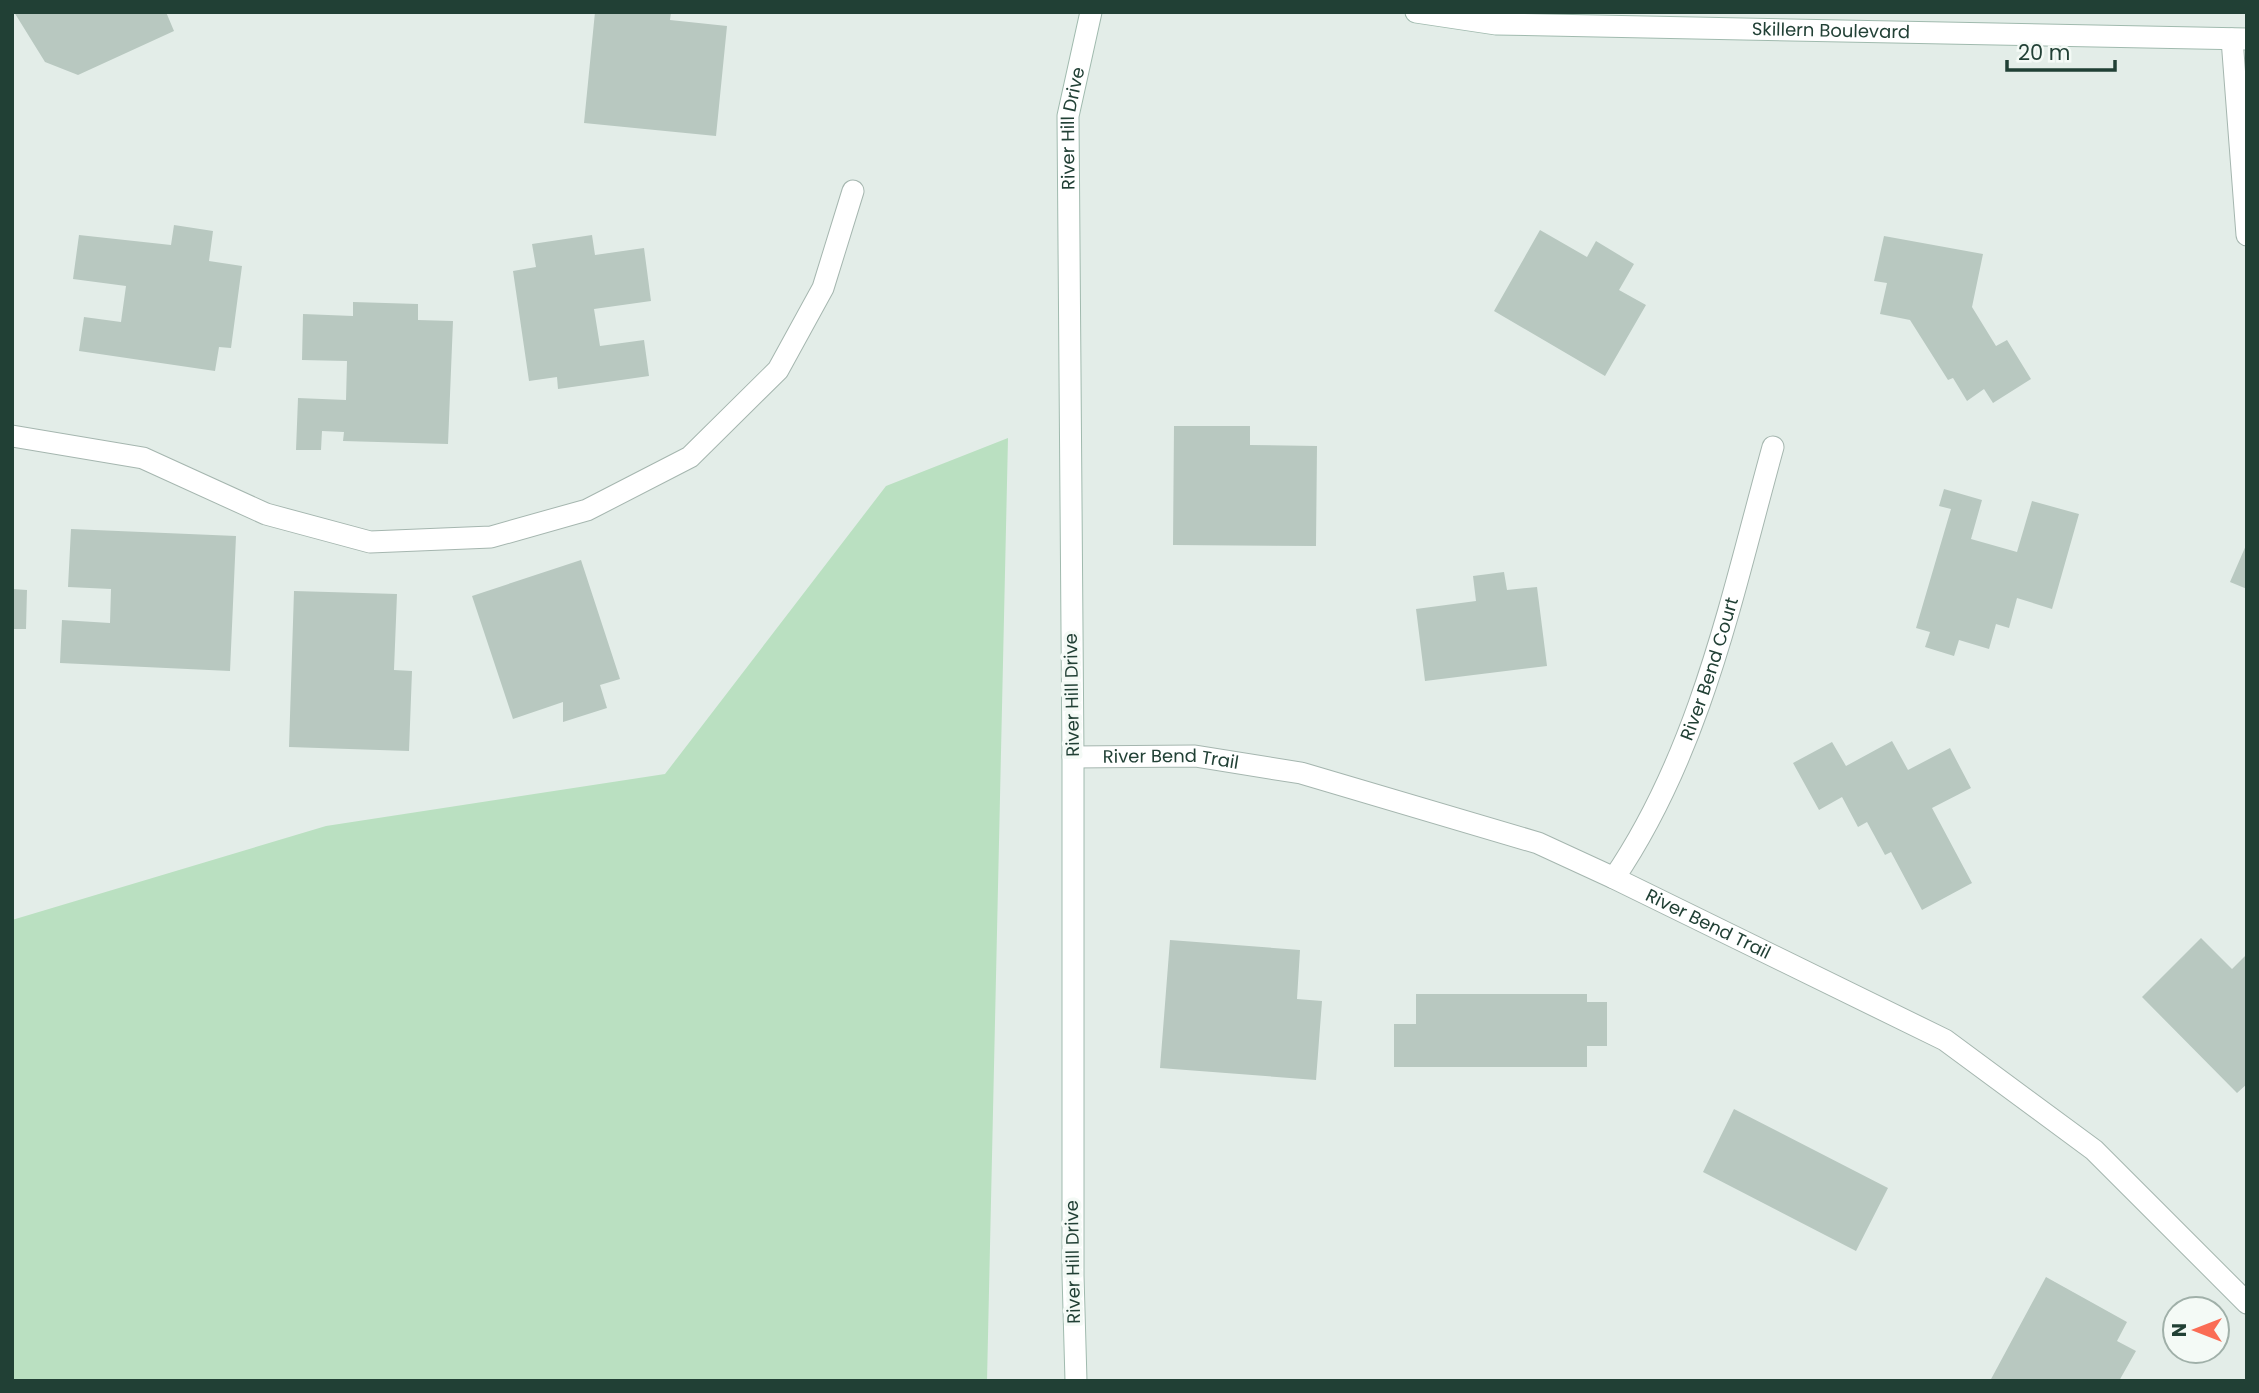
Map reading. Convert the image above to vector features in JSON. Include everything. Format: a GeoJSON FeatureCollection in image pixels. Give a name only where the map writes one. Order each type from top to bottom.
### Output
{"type":"FeatureCollection","features":[{"type":"Feature","properties":{"kind":"street","name":"River Hill Drive"},"geometry":{"type":"LineString","coordinates":[[1076,1381],[1073,1275],[1073,757],[1068,116],[1091,12]]}},
{"type":"Feature","properties":{"kind":"street","name":"Skillern Boulevard"},"geometry":{"type":"LineString","coordinates":[[1416,12],[1496,24],[2240,39]]}},
{"type":"Feature","properties":{"kind":"street"},"geometry":{"type":"LineString","coordinates":[[2240,39],[2247,235]]}},
{"type":"Feature","properties":{"kind":"street"},"geometry":{"type":"LineString","coordinates":[[12,436],[143,458],[266,514],[370,542],[491,537],[587,510],[691,457],[778,370],[823,288],[853,191]]}},
{"type":"Feature","properties":{"kind":"street","name":"River Bend Court"},"geometry":{"type":"LineString","coordinates":[[1614,878],[1643,836],[1701,705],[1773,447]]}},
{"type":"Feature","properties":{"kind":"street","name":"River Bend Trail"},"geometry":{"type":"LineString","coordinates":[[1073,757],[1195,756],[1301,774],[1538,843],[1614,878],[1945,1040],[2094,1150],[2247,1303]]}},
{"type":"Feature","properties":{"kind":"green space"},"geometry":{"type":"Polygon","coordinates":[[[1008,438],[987,1381],[12,1381],[12,920],[326,826],[665,774],[886,486],[1008,438]]]}},
{"type":"Feature","properties":{"kind":"building"},"geometry":{"type":"Polygon","coordinates":[[[14,12],[166,12],[174,31],[78,75],[45,62],[14,12]]]}},
{"type":"Feature","properties":{"kind":"building"},"geometry":{"type":"Polygon","coordinates":[[[595,12],[671,12],[670,20],[727,26],[716,136],[584,123],[595,12]]]}},
{"type":"Feature","properties":{"kind":"building"},"geometry":{"type":"Polygon","coordinates":[[[174,225],[213,231],[209,261],[242,266],[231,348],[219,347],[215,371],[79,351],[84,317],[121,322],[126,286],[73,279],[79,235],[171,245],[174,225]]]}},
{"type":"Feature","properties":{"kind":"building"},"geometry":{"type":"Polygon","coordinates":[[[1540,230],[1587,257],[1596,241],[1634,264],[1619,290],[1646,305],[1605,376],[1494,311],[1540,230]]]}},
{"type":"Feature","properties":{"kind":"building"},"geometry":{"type":"Polygon","coordinates":[[[592,235],[595,255],[644,248],[651,301],[594,309],[600,346],[644,340],[649,376],[558,389],[557,377],[529,381],[513,271],[536,267],[532,244],[592,235]]]}},
{"type":"Feature","properties":{"kind":"building"},"geometry":{"type":"Polygon","coordinates":[[[1884,236],[1983,254],[1972,307],[1996,346],[2007,340],[2031,379],[1993,403],[1984,389],[1967,401],[1953,378],[1948,380],[1910,320],[1880,314],[1887,283],[1874,281],[1884,236]]]}},
{"type":"Feature","properties":{"kind":"building"},"geometry":{"type":"Polygon","coordinates":[[[353,302],[418,304],[418,320],[453,321],[448,444],[343,441],[344,432],[322,431],[321,450],[296,450],[298,398],[346,400],[347,361],[302,360],[303,314],[353,316],[353,302]]]}},
{"type":"Feature","properties":{"kind":"building"},"geometry":{"type":"Polygon","coordinates":[[[1174,426],[1250,426],[1250,445],[1317,446],[1316,546],[1173,545],[1174,426]]]}},
{"type":"Feature","properties":{"kind":"building"},"geometry":{"type":"Polygon","coordinates":[[[1944,489],[1982,500],[1971,539],[2017,552],[2032,501],[2079,514],[2052,609],[2017,598],[2009,628],[1996,624],[1989,649],[1959,640],[1954,656],[1925,647],[1930,632],[1916,628],[1951,509],[1939,506],[1944,489]]]}},
{"type":"Feature","properties":{"kind":"building"},"geometry":{"type":"Polygon","coordinates":[[[71,529],[236,536],[230,671],[60,663],[62,620],[110,623],[111,589],[68,587],[71,529]]]}},
{"type":"Feature","properties":{"kind":"building"},"geometry":{"type":"Polygon","coordinates":[[[2247,543],[2247,589],[2230,582],[2247,543]]]}},
{"type":"Feature","properties":{"kind":"building"},"geometry":{"type":"Polygon","coordinates":[[[581,560],[620,679],[600,685],[607,708],[563,722],[563,702],[513,719],[472,596],[581,560]]]}},
{"type":"Feature","properties":{"kind":"building"},"geometry":{"type":"Polygon","coordinates":[[[1504,572],[1507,590],[1537,587],[1547,666],[1425,681],[1416,609],[1476,601],[1473,576],[1504,572]]]}},
{"type":"Feature","properties":{"kind":"building"},"geometry":{"type":"Polygon","coordinates":[[[12,589],[27,590],[26,629],[12,629],[12,589]]]}},
{"type":"Feature","properties":{"kind":"building"},"geometry":{"type":"Polygon","coordinates":[[[294,591],[397,594],[394,670],[412,671],[409,751],[289,747],[294,591]]]}},
{"type":"Feature","properties":{"kind":"building"},"geometry":{"type":"Polygon","coordinates":[[[1892,741],[1908,770],[1950,748],[1971,788],[1932,808],[1972,883],[1922,910],[1891,852],[1885,855],[1867,822],[1858,827],[1842,797],[1819,810],[1793,763],[1832,742],[1846,766],[1892,741]]]}},
{"type":"Feature","properties":{"kind":"building"},"geometry":{"type":"Polygon","coordinates":[[[2201,938],[2232,969],[2247,954],[2247,1084],[2237,1093],[2142,997],[2201,938]]]}},
{"type":"Feature","properties":{"kind":"building"},"geometry":{"type":"Polygon","coordinates":[[[1170,940],[1300,950],[1297,999],[1322,1001],[1316,1080],[1160,1068],[1170,940]]]}},
{"type":"Feature","properties":{"kind":"building"},"geometry":{"type":"Polygon","coordinates":[[[1416,994],[1587,994],[1587,1002],[1607,1002],[1607,1046],[1587,1046],[1587,1067],[1394,1067],[1394,1024],[1416,1024],[1416,994]]]}},
{"type":"Feature","properties":{"kind":"building"},"geometry":{"type":"Polygon","coordinates":[[[1734,1109],[1888,1188],[1856,1251],[1703,1172],[1734,1109]]]}},
{"type":"Feature","properties":{"kind":"building"},"geometry":{"type":"Polygon","coordinates":[[[2046,1277],[2127,1322],[2117,1341],[2136,1351],[2119,1381],[1990,1381],[2046,1277]]]}}]}
